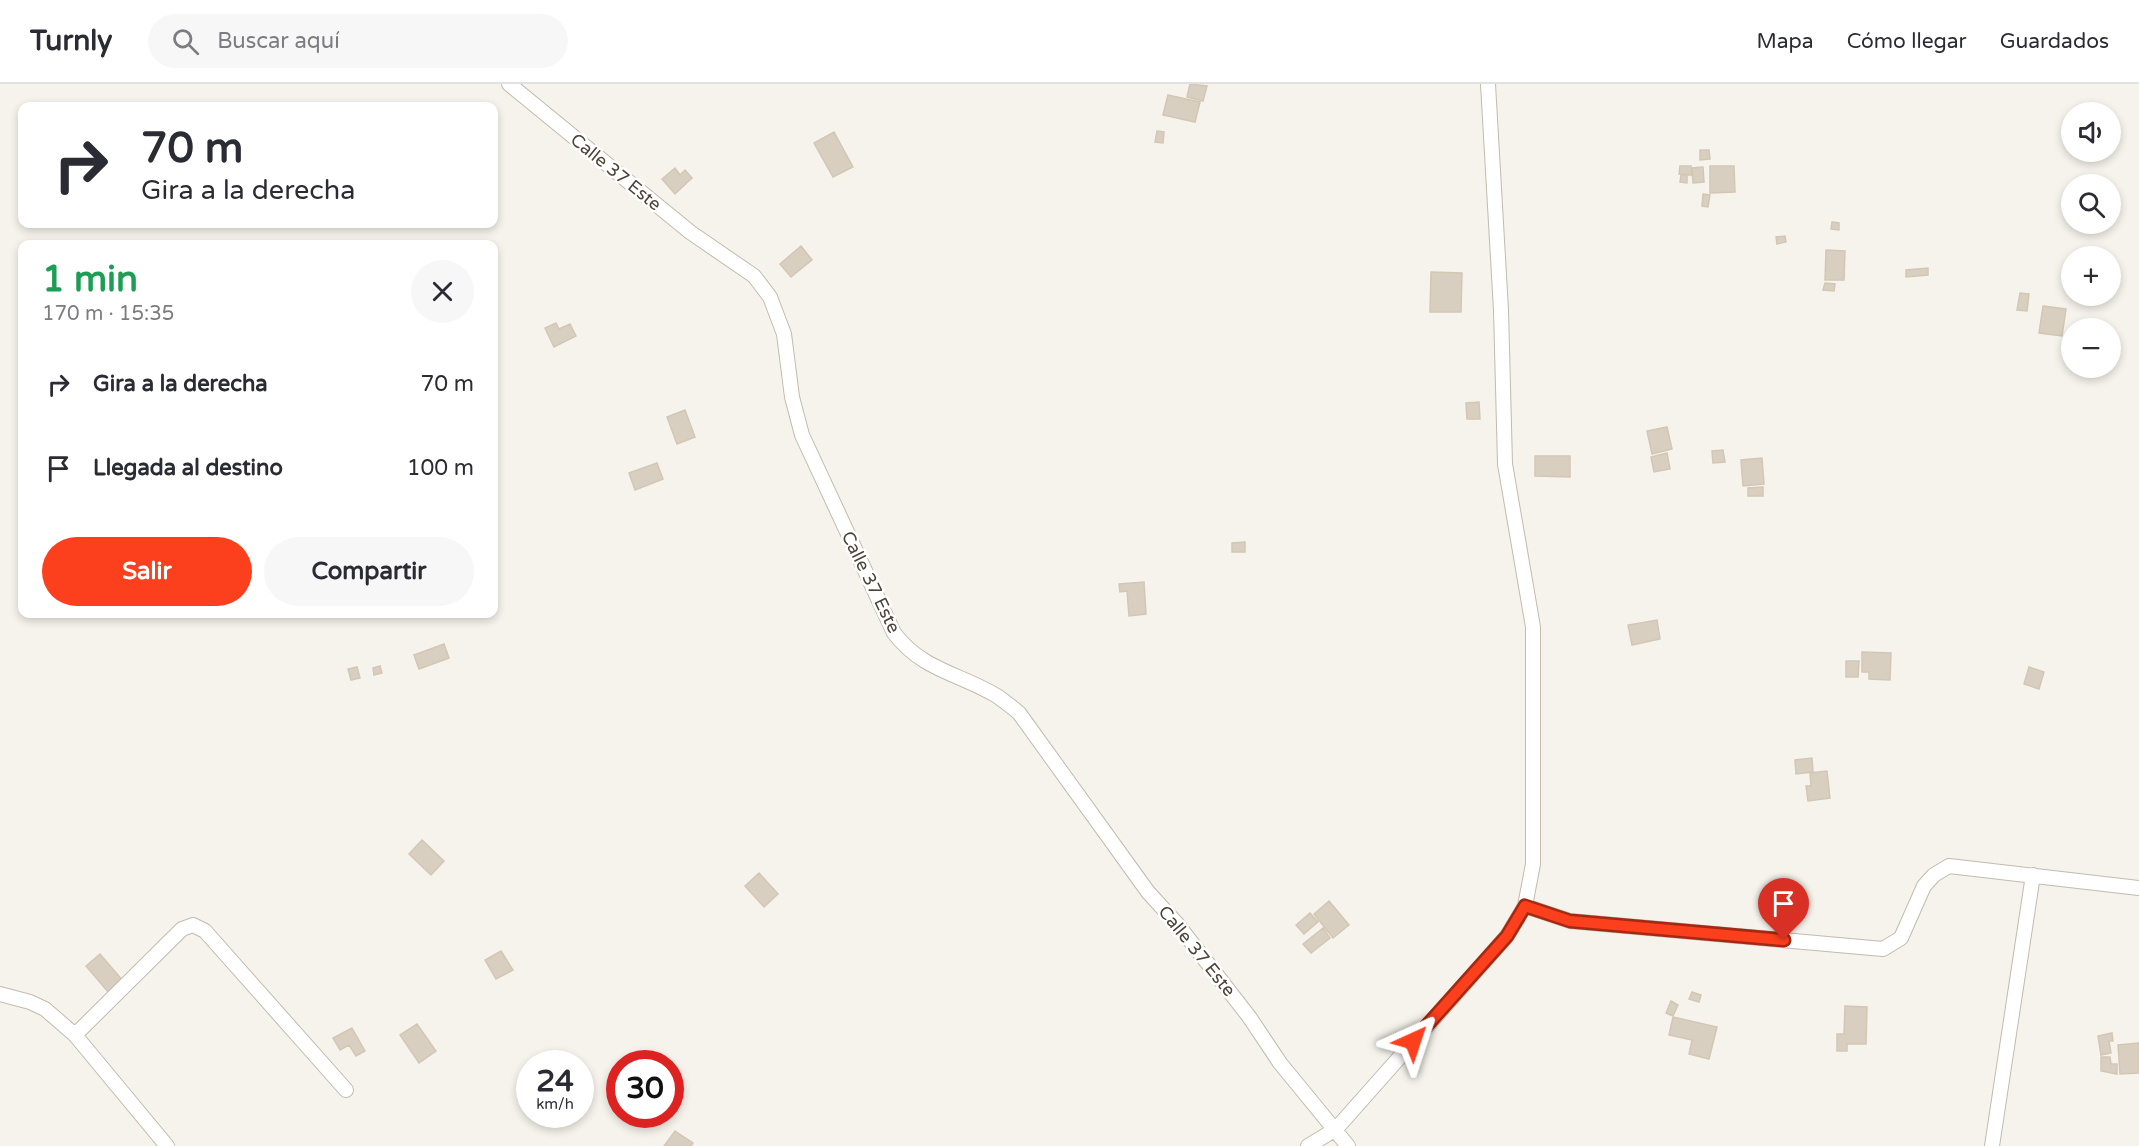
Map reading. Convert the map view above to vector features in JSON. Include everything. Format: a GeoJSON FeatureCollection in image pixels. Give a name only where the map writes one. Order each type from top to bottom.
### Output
{"type":"FeatureCollection","features":[{"type":"Feature","properties":{"kind":"street","name":"Calle 37 Este"},"geometry":{"type":"LineString","coordinates":[[509,84],[690,232],[754,276],[770,297],[784,334],[792,397],[802,435],[894,633],[907,651],[935,669],[996,695],[1019,713],[1148,892],[1178,925],[1250,1018],[1280,1064],[1348,1146]]}},
{"type":"Feature","properties":{"kind":"street"},"geometry":{"type":"LineString","coordinates":[[1308,1146],[1335,1129],[1507,936],[1525,906],[1533,864],[1533,627],[1505,464],[1502,310],[1488,84]]}},
{"type":"Feature","properties":{"kind":"street"},"geometry":{"type":"LineString","coordinates":[[1525,906],[1570,921],[1883,949],[1901,938],[1924,886],[1934,875],[1949,866],[2139,888]]}},
{"type":"Feature","properties":{"kind":"street"},"geometry":{"type":"LineString","coordinates":[[1992,1146],[2033,874]]}},
{"type":"Feature","properties":{"kind":"street"},"geometry":{"type":"LineString","coordinates":[[75,1035],[182,929],[193,925],[205,931],[346,1090]]}},
{"type":"Feature","properties":{"kind":"street"},"geometry":{"type":"LineString","coordinates":[[0,994],[45,1009],[75,1035],[167,1146]]}},
{"type":"Feature","properties":{"kind":"building"},"geometry":{"type":"Polygon","coordinates":[[[1190,84],[1207,86],[1203,101],[1187,97],[1190,84]]]}},
{"type":"Feature","properties":{"kind":"building"},"geometry":{"type":"Polygon","coordinates":[[[1168,95],[1200,102],[1195,122],[1163,115],[1168,95]]]}},
{"type":"Feature","properties":{"kind":"building"},"geometry":{"type":"Polygon","coordinates":[[[1157,131],[1164,132],[1163,143],[1155,142],[1157,131]]]}},
{"type":"Feature","properties":{"kind":"building"},"geometry":{"type":"Polygon","coordinates":[[[834,132],[853,167],[833,177],[814,143],[834,132]]]}},
{"type":"Feature","properties":{"kind":"building"},"geometry":{"type":"Polygon","coordinates":[[[1700,150],[1709,150],[1710,159],[1700,160],[1700,150]]]}},
{"type":"Feature","properties":{"kind":"building"},"geometry":{"type":"Polygon","coordinates":[[[1680,166],[1691,166],[1692,175],[1679,174],[1680,166]]]}},
{"type":"Feature","properties":{"kind":"building"},"geometry":{"type":"Polygon","coordinates":[[[1710,166],[1734,166],[1735,192],[1710,193],[1710,166]]]}},
{"type":"Feature","properties":{"kind":"building"},"geometry":{"type":"Polygon","coordinates":[[[1703,167],[1704,182],[1693,183],[1692,168],[1703,167]]]}},
{"type":"Feature","properties":{"kind":"building"},"geometry":{"type":"Polygon","coordinates":[[[675,168],[680,175],[685,170],[692,178],[675,194],[662,179],[675,168]]]}},
{"type":"Feature","properties":{"kind":"building"},"geometry":{"type":"Polygon","coordinates":[[[1681,175],[1687,175],[1687,183],[1680,182],[1681,175]]]}},
{"type":"Feature","properties":{"kind":"building"},"geometry":{"type":"Polygon","coordinates":[[[1703,194],[1710,195],[1708,207],[1702,206],[1703,194]]]}},
{"type":"Feature","properties":{"kind":"building"},"geometry":{"type":"Polygon","coordinates":[[[1832,222],[1839,223],[1839,230],[1831,229],[1832,222]]]}},
{"type":"Feature","properties":{"kind":"building"},"geometry":{"type":"Polygon","coordinates":[[[1785,236],[1786,242],[1777,244],[1776,237],[1785,236]]]}},
{"type":"Feature","properties":{"kind":"building"},"geometry":{"type":"Polygon","coordinates":[[[801,246],[812,260],[791,277],[780,264],[801,246]]]}},
{"type":"Feature","properties":{"kind":"building"},"geometry":{"type":"Polygon","coordinates":[[[1826,250],[1845,251],[1844,280],[1825,280],[1826,250]]]}},
{"type":"Feature","properties":{"kind":"building"},"geometry":{"type":"Polygon","coordinates":[[[1928,268],[1928,275],[1906,277],[1906,270],[1928,268]]]}},
{"type":"Feature","properties":{"kind":"building"},"geometry":{"type":"Polygon","coordinates":[[[1431,272],[1462,273],[1461,312],[1430,312],[1431,272]]]}},
{"type":"Feature","properties":{"kind":"building"},"geometry":{"type":"Polygon","coordinates":[[[1825,283],[1835,284],[1834,291],[1823,290],[1825,283]]]}},
{"type":"Feature","properties":{"kind":"building"},"geometry":{"type":"Polygon","coordinates":[[[2020,293],[2029,294],[2027,311],[2017,310],[2020,293]]]}},
{"type":"Feature","properties":{"kind":"building"},"geometry":{"type":"Polygon","coordinates":[[[2043,306],[2066,309],[2065,318],[2061,318],[2061,336],[2039,333],[2043,306]]]}},
{"type":"Feature","properties":{"kind":"building"},"geometry":{"type":"Polygon","coordinates":[[[556,323],[559,329],[570,324],[576,336],[554,347],[545,328],[556,323]]]}},
{"type":"Feature","properties":{"kind":"building"},"geometry":{"type":"Polygon","coordinates":[[[1479,402],[1480,419],[1467,419],[1466,403],[1479,402]]]}},
{"type":"Feature","properties":{"kind":"building"},"geometry":{"type":"Polygon","coordinates":[[[685,410],[695,437],[677,444],[667,417],[685,410]]]}},
{"type":"Feature","properties":{"kind":"building"},"geometry":{"type":"Polygon","coordinates":[[[1667,427],[1672,449],[1652,454],[1647,431],[1667,427]]]}},
{"type":"Feature","properties":{"kind":"building"},"geometry":{"type":"Polygon","coordinates":[[[1723,450],[1725,462],[1713,463],[1712,451],[1723,450]]]}},
{"type":"Feature","properties":{"kind":"building"},"geometry":{"type":"Polygon","coordinates":[[[1667,453],[1670,469],[1654,472],[1651,457],[1667,453]]]}},
{"type":"Feature","properties":{"kind":"building"},"geometry":{"type":"Polygon","coordinates":[[[1535,456],[1570,456],[1570,477],[1535,476],[1535,456]]]}},
{"type":"Feature","properties":{"kind":"building"},"geometry":{"type":"Polygon","coordinates":[[[1762,458],[1764,484],[1743,486],[1741,460],[1762,458]]]}},
{"type":"Feature","properties":{"kind":"building"},"geometry":{"type":"Polygon","coordinates":[[[657,463],[663,479],[635,490],[629,473],[657,463]]]}},
{"type":"Feature","properties":{"kind":"building"},"geometry":{"type":"Polygon","coordinates":[[[1763,487],[1763,496],[1748,496],[1748,488],[1763,487]]]}},
{"type":"Feature","properties":{"kind":"building"},"geometry":{"type":"Polygon","coordinates":[[[1245,542],[1245,552],[1232,552],[1232,543],[1245,542]]]}},
{"type":"Feature","properties":{"kind":"building"},"geometry":{"type":"Polygon","coordinates":[[[1144,582],[1146,614],[1129,616],[1127,591],[1120,592],[1119,584],[1144,582]]]}},
{"type":"Feature","properties":{"kind":"building"},"geometry":{"type":"Polygon","coordinates":[[[1657,620],[1660,639],[1632,645],[1628,625],[1657,620]]]}},
{"type":"Feature","properties":{"kind":"building"},"geometry":{"type":"Polygon","coordinates":[[[444,644],[449,658],[419,669],[414,655],[444,644]]]}},
{"type":"Feature","properties":{"kind":"building"},"geometry":{"type":"Polygon","coordinates":[[[1862,652],[1891,653],[1890,680],[1869,679],[1869,672],[1862,672],[1862,652]]]}},
{"type":"Feature","properties":{"kind":"building"},"geometry":{"type":"Polygon","coordinates":[[[1846,661],[1859,661],[1858,677],[1846,677],[1846,661]]]}},
{"type":"Feature","properties":{"kind":"building"},"geometry":{"type":"Polygon","coordinates":[[[380,666],[382,673],[374,675],[373,668],[380,666]]]}},
{"type":"Feature","properties":{"kind":"building"},"geometry":{"type":"Polygon","coordinates":[[[357,667],[360,678],[351,680],[348,669],[357,667]]]}},
{"type":"Feature","properties":{"kind":"building"},"geometry":{"type":"Polygon","coordinates":[[[2029,667],[2044,672],[2039,689],[2024,684],[2029,667]]]}},
{"type":"Feature","properties":{"kind":"building"},"geometry":{"type":"Polygon","coordinates":[[[1812,758],[1813,772],[1796,774],[1795,760],[1812,758]]]}},
{"type":"Feature","properties":{"kind":"building"},"geometry":{"type":"Polygon","coordinates":[[[1827,771],[1830,798],[1808,801],[1806,786],[1811,786],[1810,773],[1827,771]]]}},
{"type":"Feature","properties":{"kind":"building"},"geometry":{"type":"Polygon","coordinates":[[[422,840],[444,861],[431,875],[409,854],[422,840]]]}},
{"type":"Feature","properties":{"kind":"building"},"geometry":{"type":"Polygon","coordinates":[[[759,873],[778,894],[764,907],[745,886],[759,873]]]}},
{"type":"Feature","properties":{"kind":"building"},"geometry":{"type":"Polygon","coordinates":[[[1329,901],[1349,925],[1333,938],[1314,914],[1329,901]]]}},
{"type":"Feature","properties":{"kind":"building"},"geometry":{"type":"Polygon","coordinates":[[[1310,913],[1318,922],[1304,934],[1296,925],[1310,913]]]}},
{"type":"Feature","properties":{"kind":"building"},"geometry":{"type":"Polygon","coordinates":[[[1323,928],[1330,938],[1311,953],[1303,944],[1323,928]]]}},
{"type":"Feature","properties":{"kind":"building"},"geometry":{"type":"Polygon","coordinates":[[[501,951],[513,970],[496,979],[485,960],[501,951]]]}},
{"type":"Feature","properties":{"kind":"building"},"geometry":{"type":"Polygon","coordinates":[[[100,954],[123,981],[109,993],[86,966],[100,954]]]}},
{"type":"Feature","properties":{"kind":"building"},"geometry":{"type":"Polygon","coordinates":[[[1692,992],[1701,995],[1699,1002],[1689,999],[1692,992]]]}},
{"type":"Feature","properties":{"kind":"building"},"geometry":{"type":"Polygon","coordinates":[[[1671,1001],[1678,1005],[1673,1016],[1666,1013],[1671,1001]]]}},
{"type":"Feature","properties":{"kind":"building"},"geometry":{"type":"Polygon","coordinates":[[[1845,1006],[1867,1007],[1866,1044],[1847,1044],[1847,1051],[1837,1051],[1837,1034],[1844,1034],[1845,1006]]]}},
{"type":"Feature","properties":{"kind":"building"},"geometry":{"type":"Polygon","coordinates":[[[1673,1017],[1717,1027],[1709,1059],[1689,1054],[1692,1040],[1669,1035],[1673,1017]]]}},
{"type":"Feature","properties":{"kind":"building"},"geometry":{"type":"Polygon","coordinates":[[[417,1024],[436,1051],[419,1063],[400,1035],[417,1024]]]}},
{"type":"Feature","properties":{"kind":"building"},"geometry":{"type":"Polygon","coordinates":[[[352,1028],[365,1051],[356,1056],[349,1045],[340,1050],[333,1038],[352,1028]]]}},
{"type":"Feature","properties":{"kind":"building"},"geometry":{"type":"Polygon","coordinates":[[[2112,1033],[2113,1041],[2109,1041],[2111,1053],[2101,1055],[2098,1036],[2112,1033]]]}},
{"type":"Feature","properties":{"kind":"building"},"geometry":{"type":"Polygon","coordinates":[[[2139,1043],[2139,1073],[2120,1074],[2118,1045],[2139,1043]]]}},
{"type":"Feature","properties":{"kind":"building"},"geometry":{"type":"Polygon","coordinates":[[[2101,1057],[2110,1057],[2111,1064],[2117,1064],[2117,1074],[2101,1071],[2101,1057]]]}},
{"type":"Feature","properties":{"kind":"building"},"geometry":{"type":"Polygon","coordinates":[[[675,1131],[693,1143],[691,1146],[664,1146],[675,1131]]]}},
{"type":"Feature","properties":{"kind":"route"},"geometry":{"type":"LineString","coordinates":[[1413,1041],[1507,936],[1525,906],[1570,921],[1784,940]]}}]}
